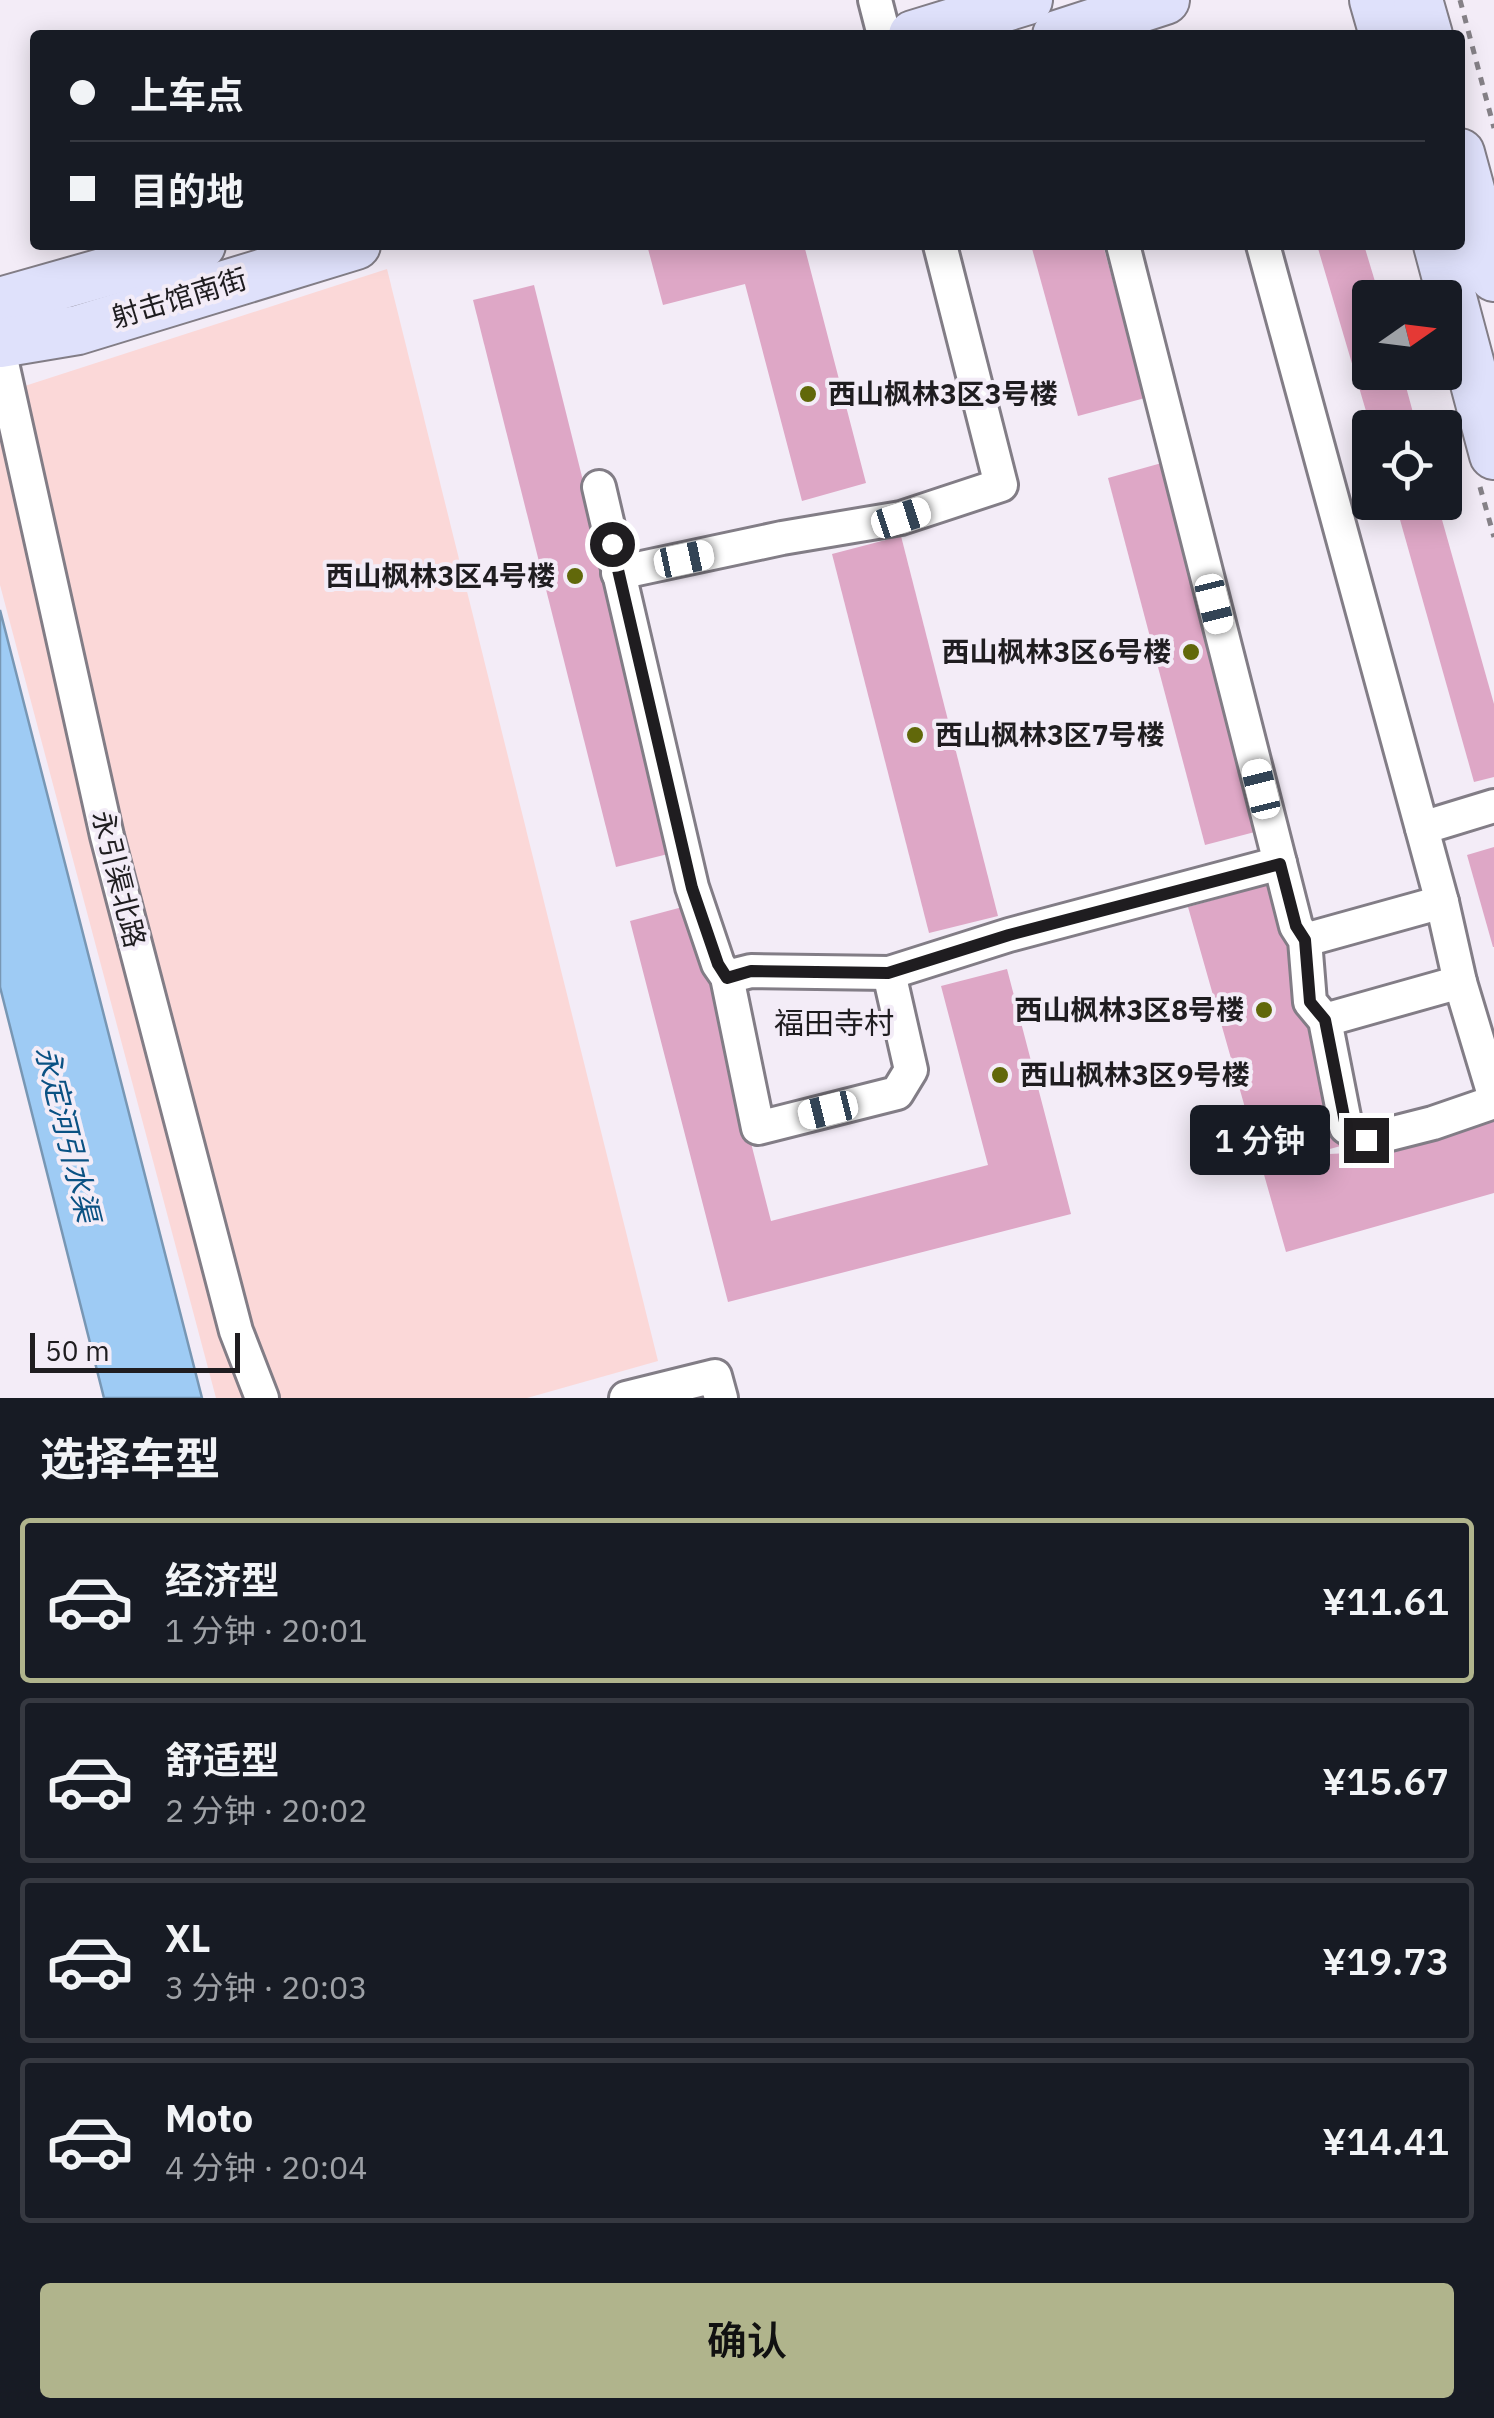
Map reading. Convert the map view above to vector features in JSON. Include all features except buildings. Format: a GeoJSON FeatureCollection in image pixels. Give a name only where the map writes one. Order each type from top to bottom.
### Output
{"type":"FeatureCollection","features":[{"type":"Feature","properties":{"kind":"main road"},"geometry":{"type":"LineString","coordinates":[[929,30],[1028,0]]}},
{"type":"Feature","properties":{"kind":"main road"},"geometry":{"type":"LineString","coordinates":[[1072,30],[1165,0]]}},
{"type":"Feature","properties":{"kind":"main road"},"geometry":{"type":"LineString","coordinates":[[1374,0],[1383,30]]}},
{"type":"Feature","properties":{"kind":"main road"},"geometry":{"type":"LineString","coordinates":[[1418,0],[1427,30]]}},
{"type":"Feature","properties":{"kind":"main road"},"geometry":{"type":"LineString","coordinates":[[1465,171],[1494,278]]}},
{"type":"Feature","properties":{"kind":"main road","name":"射击馆南街"},"geometry":{"type":"LineString","coordinates":[[0,302],[184,250]]}},
{"type":"Feature","properties":{"kind":"main road","name":"射击馆南街"},"geometry":{"type":"LineString","coordinates":[[0,343],[78,330],[340,250]]}},
{"type":"Feature","properties":{"kind":"main road"},"geometry":{"type":"LineString","coordinates":[[1439,250],[1494,455]]}},
{"type":"Feature","properties":{"kind":"street"},"geometry":{"type":"LineString","coordinates":[[875,0],[883,30]]}},
{"type":"Feature","properties":{"kind":"street"},"geometry":{"type":"LineString","coordinates":[[618,573],[782,538],[901,518],[1000,485],[941,250]]}},
{"type":"Feature","properties":{"kind":"street"},"geometry":{"type":"LineString","coordinates":[[1124,250],[1296,926],[1305,940],[1310,1002],[1325,1020],[1346,1127],[1366,1140],[1432,1123],[1494,1099],[1264,250]]}},
{"type":"Feature","properties":{"kind":"street","name":"永引渠北路"},"geometry":{"type":"LineString","coordinates":[[0,354],[107,836],[236,1331],[262,1398]]}},
{"type":"Feature","properties":{"kind":"street"},"geometry":{"type":"LineString","coordinates":[[599,487],[692,888],[718,964],[727,978],[758,1128],[897,1093],[911,1070],[888,973]]}},
{"type":"Feature","properties":{"kind":"street"},"geometry":{"type":"LineString","coordinates":[[1422,828],[1494,806]]}},
{"type":"Feature","properties":{"kind":"street"},"geometry":{"type":"LineString","coordinates":[[727,978],[751,971],[888,973],[1009,935],[1280,864]]}},
{"type":"Feature","properties":{"kind":"street"},"geometry":{"type":"LineString","coordinates":[[1305,940],[1442,902]]}},
{"type":"Feature","properties":{"kind":"street"},"geometry":{"type":"LineString","coordinates":[[1325,1020],[1460,982]]}},
{"type":"Feature","properties":{"kind":"street"},"geometry":{"type":"LineString","coordinates":[[626,1398],[715,1376],[721,1398]]}},
{"type":"Feature","properties":{"kind":"path"},"geometry":{"type":"LineString","coordinates":[[1460,0],[1494,128]]}},
{"type":"Feature","properties":{"kind":"shaded area"},"geometry":{"type":"Polygon","coordinates":[[[387,269],[658,1361],[527,1398],[216,1398],[0,585],[0,394],[387,269]]]}},
{"type":"Feature","properties":{"kind":"water","name":"永定河引水渠"},"geometry":{"type":"Polygon","coordinates":[[[0,610],[202,1398],[104,1398],[0,987],[0,610]]]}},
{"type":"Feature","properties":{"kind":"place","name":"西山枫林3区3号楼"},"geometry":{"type":"Point","coordinates":[808,394]}},
{"type":"Feature","properties":{"kind":"place","name":"西山枫林3区4号楼"},"geometry":{"type":"Point","coordinates":[575,576]}},
{"type":"Feature","properties":{"kind":"place","name":"西山枫林3区6号楼"},"geometry":{"type":"Point","coordinates":[1191,652]}},
{"type":"Feature","properties":{"kind":"place","name":"西山枫林3区7号楼"},"geometry":{"type":"Point","coordinates":[915,735]}},
{"type":"Feature","properties":{"kind":"place","name":"西山枫林3区8号楼"},"geometry":{"type":"Point","coordinates":[1264,1010]}},
{"type":"Feature","properties":{"kind":"place","name":"西山枫林3区9号楼"},"geometry":{"type":"Point","coordinates":[1000,1075]}},
{"type":"Feature","properties":{"kind":"district","name":"福田寺村"},"geometry":{"type":"Point","coordinates":[834,1024]}},
{"type":"Feature","properties":{"kind":"route"},"geometry":{"type":"LineString","coordinates":[[612,544],[692,888],[718,964],[727,978],[751,971],[888,973],[1009,935],[1280,864],[1296,926],[1305,940],[1310,1002],[1325,1020],[1346,1127],[1366,1140]]}}]}
